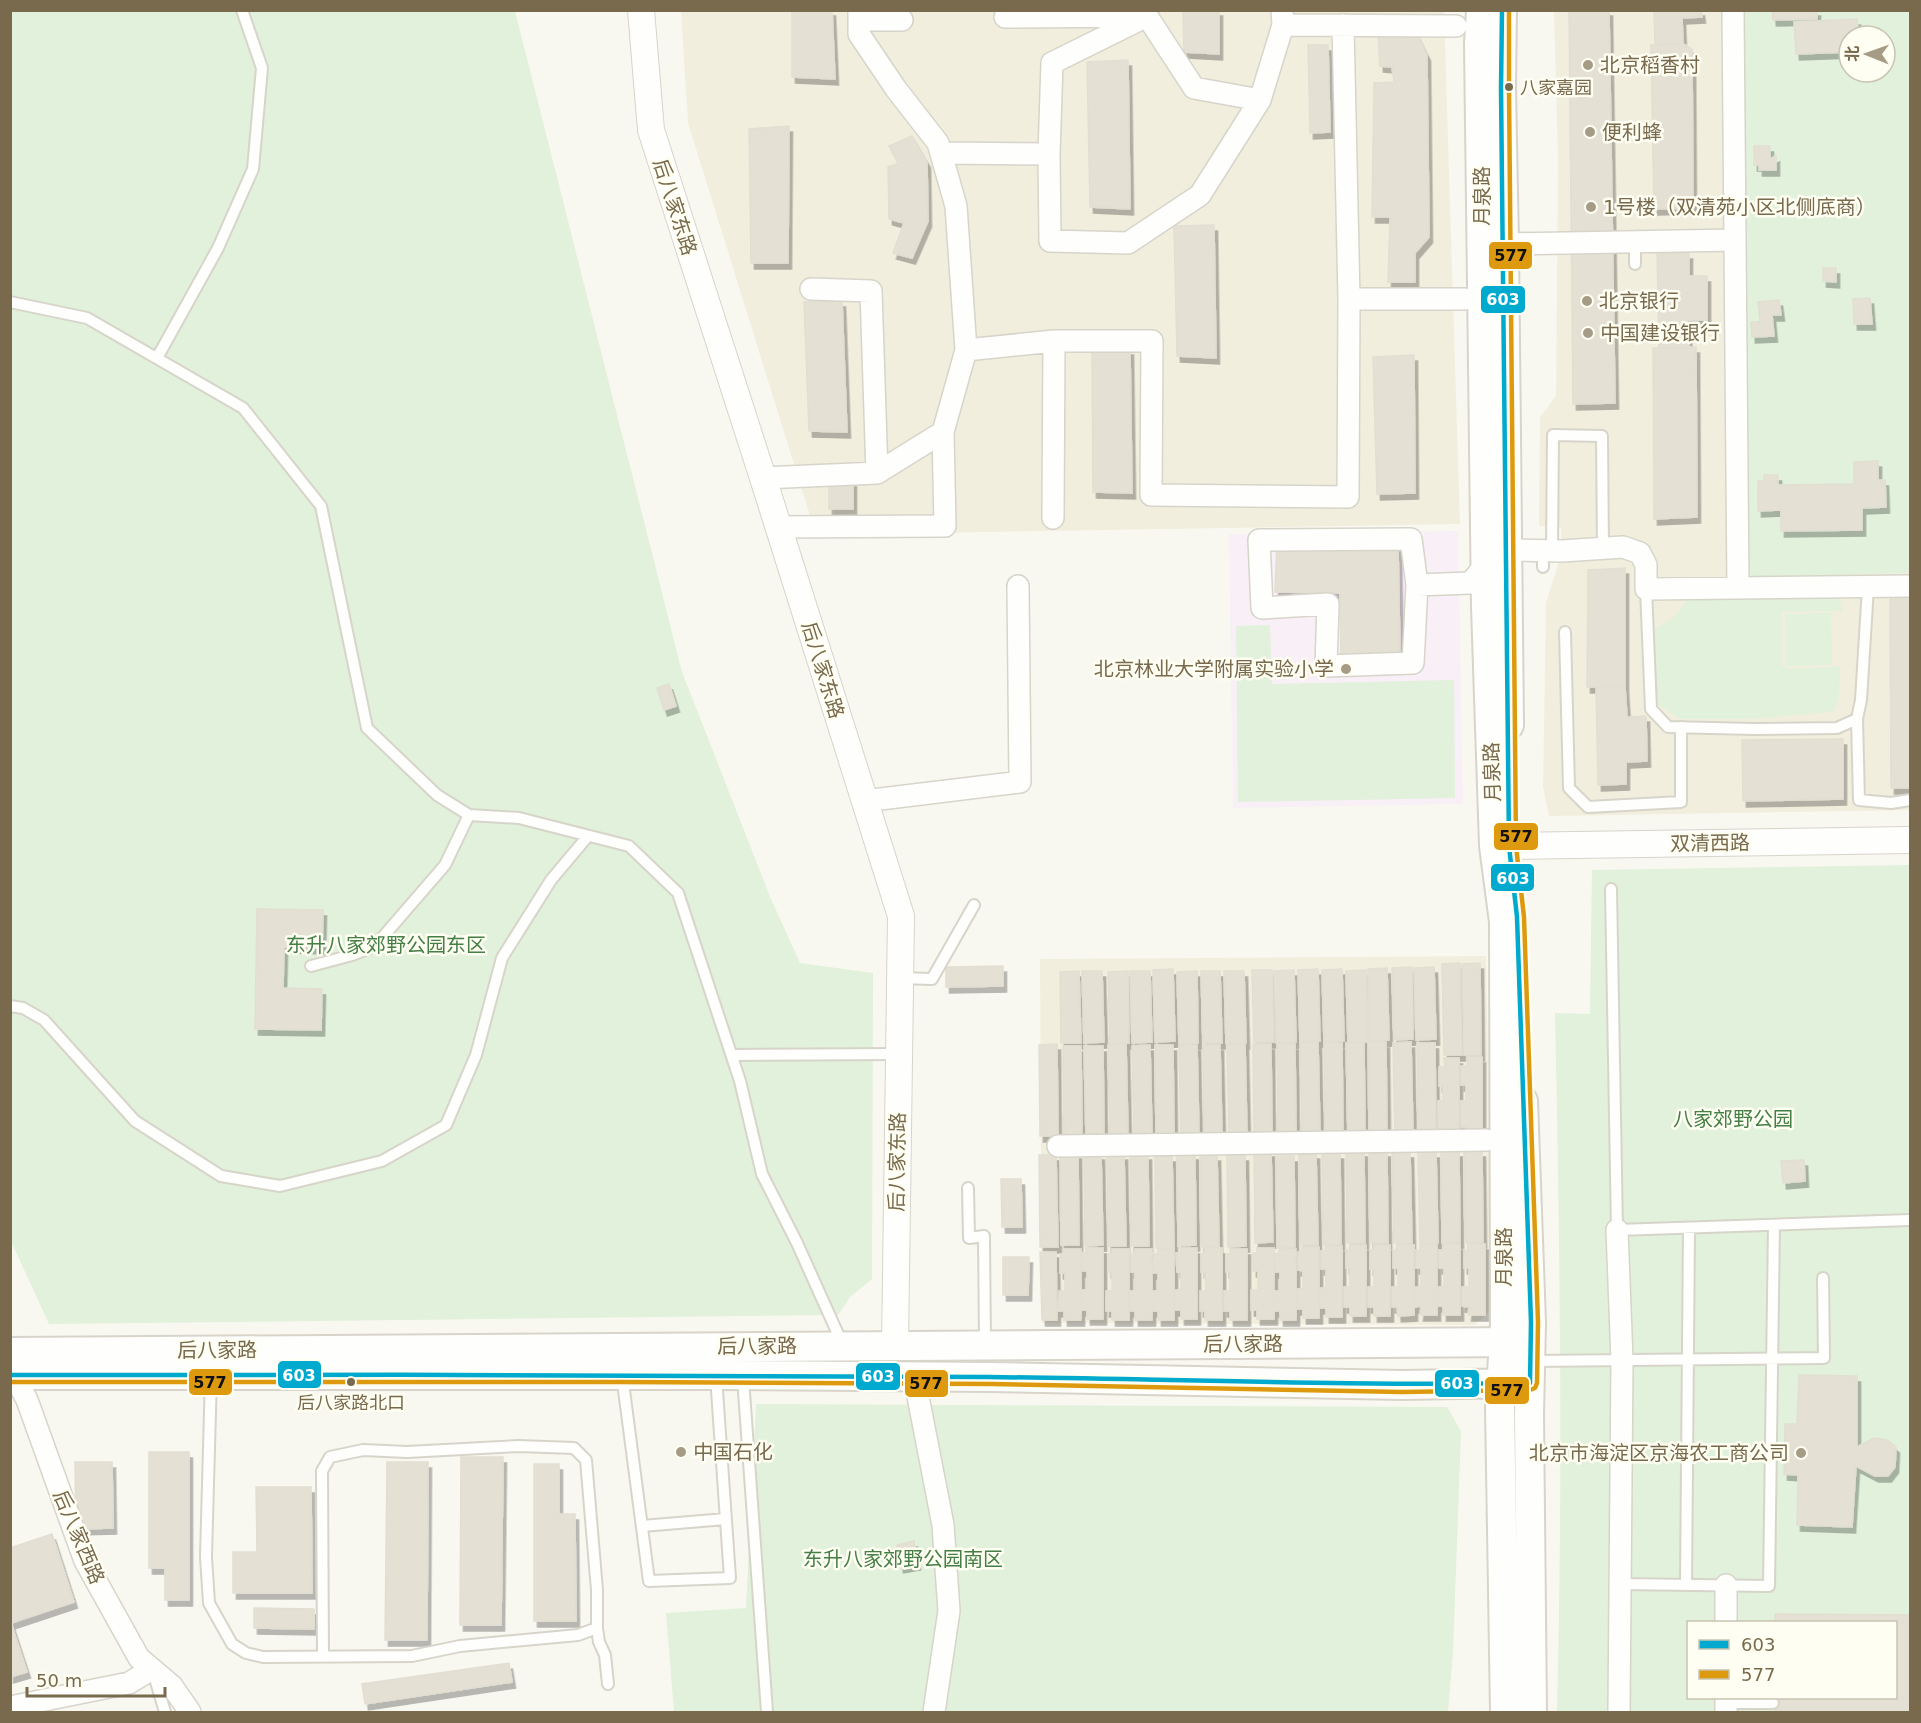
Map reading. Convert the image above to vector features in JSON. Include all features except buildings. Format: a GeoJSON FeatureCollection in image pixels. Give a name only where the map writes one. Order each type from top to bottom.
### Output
{"type":"FeatureCollection","features":[{"type":"Feature","properties":{"kind":"main road","name":"月泉路"},"geometry":{"type":"LineString","coordinates":[[1481,10],[1479,43],[1496,558],[1509,846],[1516,917],[1519,1362],[1532,1713]]}},
{"type":"Feature","properties":{"kind":"main road","name":"月泉路"},"geometry":{"type":"LineString","coordinates":[[1502,10],[1504,244],[1496,558],[1494,846],[1504,922],[1505,1323],[1519,1362],[1500,1407],[1505,1713]]}},
{"type":"Feature","properties":{"kind":"main road","name":"后八家路"},"geometry":{"type":"LineString","coordinates":[[12,1367],[843,1346],[985,1345],[1519,1362]]}},
{"type":"Feature","properties":{"kind":"main road","name":"后八家路"},"geometry":{"type":"LineString","coordinates":[[12,1367],[211,1374],[914,1376],[1401,1385],[1519,1362]]}},
{"type":"Feature","properties":{"kind":"street","name":"后八家东路"},"geometry":{"type":"LineString","coordinates":[[641,10],[651,130],[901,916],[895,1346]]}},
{"type":"Feature","properties":{"kind":"street"},"geometry":{"type":"LineString","coordinates":[[1733,10],[1738,588]]}},
{"type":"Feature","properties":{"kind":"street"},"geometry":{"type":"LineString","coordinates":[[1005,17],[1147,13]]}},
{"type":"Feature","properties":{"kind":"street"},"geometry":{"type":"LineString","coordinates":[[1147,13],[1194,88],[1260,100]]}},
{"type":"Feature","properties":{"kind":"street"},"geometry":{"type":"LineString","coordinates":[[1147,13],[1052,63],[1049,154],[1050,242],[1128,243],[1200,195],[1260,100],[1282,18],[1343,25],[1405,18],[1456,26]]}},
{"type":"Feature","properties":{"kind":"street"},"geometry":{"type":"LineString","coordinates":[[778,527],[945,526],[943,432],[966,350],[956,206],[938,143],[859,34],[859,15],[902,20]]}},
{"type":"Feature","properties":{"kind":"street"},"geometry":{"type":"LineString","coordinates":[[966,350],[1054,341],[1152,341],[1150,495],[1348,497],[1349,299],[1343,25]]}},
{"type":"Feature","properties":{"kind":"street"},"geometry":{"type":"LineString","coordinates":[[941,153],[1049,154]]}},
{"type":"Feature","properties":{"kind":"street"},"geometry":{"type":"LineString","coordinates":[[1504,244],[1735,240]]}},
{"type":"Feature","properties":{"kind":"street"},"geometry":{"type":"LineString","coordinates":[[811,289],[871,291],[877,473]]}},
{"type":"Feature","properties":{"kind":"street"},"geometry":{"type":"LineString","coordinates":[[1349,299],[1465,299]]}},
{"type":"Feature","properties":{"kind":"street"},"geometry":{"type":"LineString","coordinates":[[1053,518],[1054,341]]}},
{"type":"Feature","properties":{"kind":"street"},"geometry":{"type":"LineString","coordinates":[[763,478],[877,473],[943,432]]}},
{"type":"Feature","properties":{"kind":"street"},"geometry":{"type":"LineString","coordinates":[[1411,538],[1417,585],[1413,663],[1326,666],[1328,604],[1262,608],[1259,540],[1411,538]]}},
{"type":"Feature","properties":{"kind":"street"},"geometry":{"type":"LineString","coordinates":[[1417,585],[1470,583],[1496,558],[1546,556],[1623,547],[1640,553],[1646,565],[1646,589],[1911,586]]}},
{"type":"Feature","properties":{"kind":"street"},"geometry":{"type":"LineString","coordinates":[[864,801],[1020,782],[1018,586]]}},
{"type":"Feature","properties":{"kind":"street","name":"双清西路"},"geometry":{"type":"LineString","coordinates":[[1509,846],[1911,840]]}},
{"type":"Feature","properties":{"kind":"street"},"geometry":{"type":"LineString","coordinates":[[1058,1146],[1487,1140]]}},
{"type":"Feature","properties":{"kind":"street"},"geometry":{"type":"LineString","coordinates":[[1617,1230],[1622,1360],[1619,1713]]}},
{"type":"Feature","properties":{"kind":"street","name":"后八家西路"},"geometry":{"type":"LineString","coordinates":[[12,1367],[27,1400],[85,1561],[140,1658],[172,1686],[190,1713]]}},
{"type":"Feature","properties":{"kind":"street"},"geometry":{"type":"LineString","coordinates":[[914,1376],[943,1525],[949,1611],[934,1713]]}},
{"type":"Feature","properties":{"kind":"street"},"geometry":{"type":"LineString","coordinates":[[1726,1585],[1726,1621]]}},
{"type":"Feature","properties":{"kind":"street"},"geometry":{"type":"LineString","coordinates":[[10,1707],[129,1683],[152,1669]]}},
{"type":"Feature","properties":{"kind":"lane"},"geometry":{"type":"LineString","coordinates":[[157,358],[218,248],[253,169],[262,68],[242,10]]}},
{"type":"Feature","properties":{"kind":"lane"},"geometry":{"type":"LineString","coordinates":[[1635,242],[1635,264]]}},
{"type":"Feature","properties":{"kind":"lane"},"geometry":{"type":"LineString","coordinates":[[10,302],[87,318],[243,408],[321,506],[367,728],[436,795],[469,815],[519,818],[629,846],[678,893],[741,1081],[762,1174],[798,1243],[843,1346]]}},
{"type":"Feature","properties":{"kind":"lane"},"geometry":{"type":"LineString","coordinates":[[1546,556],[1553,435],[1602,436],[1603,549]]}},
{"type":"Feature","properties":{"kind":"lane"},"geometry":{"type":"LineString","coordinates":[[1868,587],[1861,700],[1857,719],[1859,800],[1891,803],[1911,800]]}},
{"type":"Feature","properties":{"kind":"lane"},"geometry":{"type":"LineString","coordinates":[[1646,589],[1651,709],[1668,727],[1837,728],[1857,719]]}},
{"type":"Feature","properties":{"kind":"lane"},"geometry":{"type":"LineString","coordinates":[[1565,632],[1569,788],[1588,807],[1681,802],[1681,727]]}},
{"type":"Feature","properties":{"kind":"lane"},"geometry":{"type":"LineString","coordinates":[[310,966],[352,955],[375,946],[444,865],[469,815]]}},
{"type":"Feature","properties":{"kind":"lane"},"geometry":{"type":"LineString","coordinates":[[10,1006],[23,1008],[44,1020],[135,1121],[221,1176],[280,1186],[382,1161],[446,1125],[476,1055],[502,958],[551,880],[588,836]]}},
{"type":"Feature","properties":{"kind":"lane"},"geometry":{"type":"LineString","coordinates":[[1611,889],[1617,1230],[1911,1220]]}},
{"type":"Feature","properties":{"kind":"lane"},"geometry":{"type":"LineString","coordinates":[[900,978],[932,979],[974,906]]}},
{"type":"Feature","properties":{"kind":"lane"},"geometry":{"type":"LineString","coordinates":[[732,1055],[899,1054]]}},
{"type":"Feature","properties":{"kind":"lane"},"geometry":{"type":"LineString","coordinates":[[968,1188],[969,1238],[984,1236],[985,1345]]}},
{"type":"Feature","properties":{"kind":"lane"},"geometry":{"type":"LineString","coordinates":[[1620,1584],[1769,1586],[1774,1225]]}},
{"type":"Feature","properties":{"kind":"lane"},"geometry":{"type":"LineString","coordinates":[[1686,1585],[1689,1228]]}},
{"type":"Feature","properties":{"kind":"lane"},"geometry":{"type":"LineString","coordinates":[[1519,1362],[1824,1358],[1823,1278]]}},
{"type":"Feature","properties":{"kind":"lane"},"geometry":{"type":"LineString","coordinates":[[211,1374],[206,1557],[209,1603],[232,1644],[246,1653],[263,1657],[412,1656],[460,1646],[578,1635],[597,1628]]}},
{"type":"Feature","properties":{"kind":"lane"},"geometry":{"type":"LineString","coordinates":[[622,1375],[649,1581],[730,1578],[726,1519],[730,1375]]}},
{"type":"Feature","properties":{"kind":"lane"},"geometry":{"type":"LineString","coordinates":[[730,1375],[767,1713]]}},
{"type":"Feature","properties":{"kind":"lane"},"geometry":{"type":"LineString","coordinates":[[323,1656],[322,1472],[330,1457],[363,1450],[407,1452],[518,1446],[574,1448],[586,1460],[597,1590],[597,1628],[599,1642],[605,1655],[609,1684]]}},
{"type":"Feature","properties":{"kind":"lane"},"geometry":{"type":"LineString","coordinates":[[642,1526],[726,1519]]}},
{"type":"Feature","properties":{"kind":"lane"},"geometry":{"type":"LineString","coordinates":[[152,1669],[165,1713]]}},
{"type":"Feature","properties":{"kind":"lane"},"geometry":{"type":"LineString","coordinates":[[1726,1704],[1773,1703]]}},
{"type":"Feature","properties":{"kind":"shaded area"},"geometry":{"type":"Polygon","coordinates":[[[681,11],[1444,11],[1460,524],[816,535],[688,123],[681,11]]]}},
{"type":"Feature","properties":{"kind":"shaded area"},"geometry":{"type":"Polygon","coordinates":[[[1554,11],[1910,11],[1910,810],[1549,816],[1543,787],[1546,603],[1562,551],[1561,527],[1539,526],[1540,417],[1556,396],[1558,160],[1554,11]]]}},
{"type":"Feature","properties":{"kind":"shaded area","name":"北京林业大学附属实验小学"},"geometry":{"type":"Polygon","coordinates":[[[1458,531],[1463,804],[1233,808],[1229,534],[1458,531]]]}},
{"type":"Feature","properties":{"kind":"shaded area"},"geometry":{"type":"Polygon","coordinates":[[[1486,956],[1493,1308],[1475,1325],[1042,1323],[1040,959],[1486,956]]]}},
{"type":"Feature","properties":{"kind":"green space","name":"东升八家郊野公园东区"},"geometry":{"type":"Polygon","coordinates":[[[10,11],[515,11],[682,672],[771,899],[800,963],[873,973],[872,1279],[850,1297],[838,1315],[49,1324],[10,1239],[10,11]]]}},
{"type":"Feature","properties":{"kind":"green space"},"geometry":{"type":"Polygon","coordinates":[[[1737,11],[1910,11],[1910,565],[1907,573],[1750,577],[1742,562],[1737,11]]]}},
{"type":"Feature","properties":{"kind":"green space"},"geometry":{"type":"Polygon","coordinates":[[[1689,594],[1829,594],[1842,602],[1842,611],[1782,612],[1782,666],[1792,669],[1840,666],[1839,699],[1833,712],[1751,719],[1680,719],[1656,704],[1655,628],[1676,615],[1689,594]]]}},
{"type":"Feature","properties":{"kind":"green space"},"geometry":{"type":"Polygon","coordinates":[[[1831,613],[1832,665],[1786,666],[1785,614],[1831,613]]]}},
{"type":"Feature","properties":{"kind":"green space"},"geometry":{"type":"Polygon","coordinates":[[[1270,625],[1272,684],[1454,680],[1455,798],[1238,802],[1236,626],[1270,625]]]}},
{"type":"Feature","properties":{"kind":"green space","name":"八家郊野公园"},"geometry":{"type":"Polygon","coordinates":[[[1910,865],[1910,1712],[1557,1712],[1560,1362],[1555,1013],[1590,1014],[1592,870],[1910,865]]]}},
{"type":"Feature","properties":{"kind":"green space","name":"东升八家郊野公园南区"},"geometry":{"type":"Polygon","coordinates":[[[756,1404],[1447,1407],[1461,1431],[1453,1652],[1448,1712],[674,1712],[666,1613],[746,1608],[756,1404]]]}},
{"type":"Feature","properties":{"kind":"transit line","name":"603"},"geometry":{"type":"LineString","coordinates":[[10,1375],[866,1376],[1327,1383],[1530,1383],[1531,1322],[1517,917],[1509,846],[1502,10]]}},
{"type":"Feature","properties":{"kind":"transit line","name":"577"},"geometry":{"type":"LineString","coordinates":[[10,1382],[991,1384],[1402,1392],[1530,1390],[1535,1388],[1538,1322],[1524,917],[1516,846],[1509,10]]}},
{"type":"Feature","properties":{"kind":"place","name":"北京稻香村"},"geometry":{"type":"Point","coordinates":[1588,65]}},
{"type":"Feature","properties":{"kind":"place","name":"八家嘉园"},"geometry":{"type":"Point","coordinates":[1509,87]}},
{"type":"Feature","properties":{"kind":"place","name":"便利蜂"},"geometry":{"type":"Point","coordinates":[1590,132]}},
{"type":"Feature","properties":{"kind":"place","name":"1号楼（双清苑小区北侧底商）"},"geometry":{"type":"Point","coordinates":[1591,207]}},
{"type":"Feature","properties":{"kind":"place","name":"北京银行"},"geometry":{"type":"Point","coordinates":[1587,301]}},
{"type":"Feature","properties":{"kind":"place","name":"中国建设银行"},"geometry":{"type":"Point","coordinates":[1588,333]}},
{"type":"Feature","properties":{"kind":"place","name":"北京林业大学附属实验小学"},"geometry":{"type":"Point","coordinates":[1346,669]}},
{"type":"Feature","properties":{"kind":"place","name":"后八家路北口"},"geometry":{"type":"Point","coordinates":[351,1382]}},
{"type":"Feature","properties":{"kind":"place","name":"中国石化"},"geometry":{"type":"Point","coordinates":[681,1452]}},
{"type":"Feature","properties":{"kind":"place","name":"北京市海淀区京海农工商公司"},"geometry":{"type":"Point","coordinates":[1801,1453]}}]}
